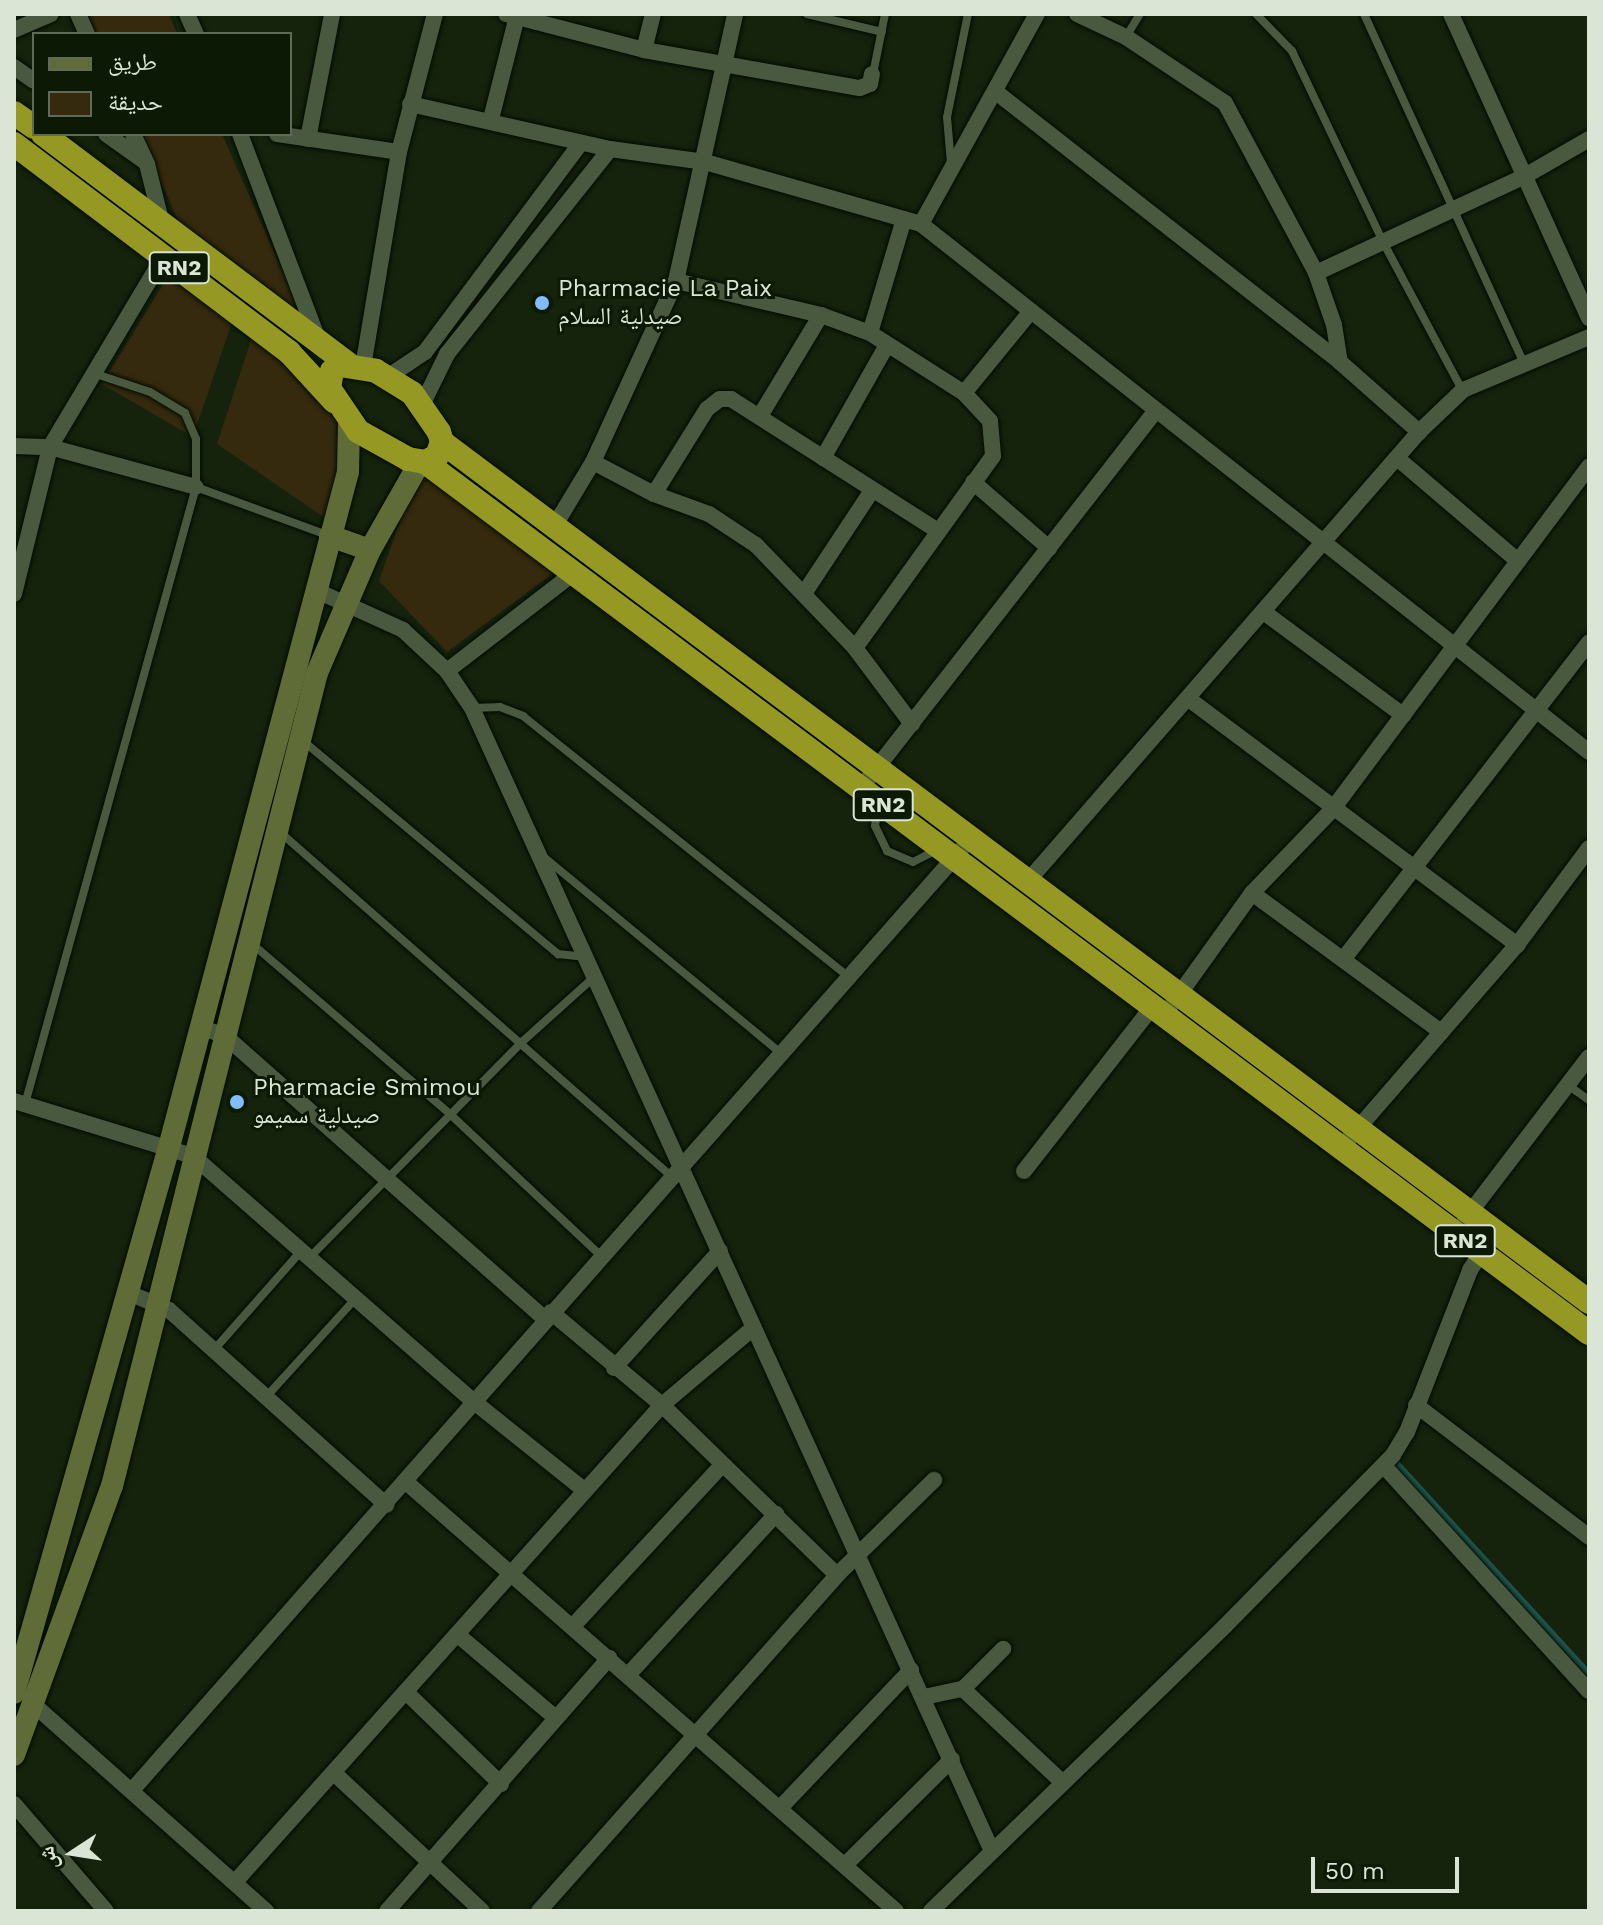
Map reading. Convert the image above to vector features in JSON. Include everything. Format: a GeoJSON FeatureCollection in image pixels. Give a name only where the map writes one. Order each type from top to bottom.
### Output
{"type":"FeatureCollection","features":[{"type":"Feature","properties":{"kind":"highway"},"geometry":{"type":"LineString","coordinates":[[14,113],[32,126]]}},
{"type":"Feature","properties":{"kind":"highway","name":"RN2"},"geometry":{"type":"LineString","coordinates":[[46,136],[321,348],[356,366],[389,376],[423,403],[442,442],[555,525],[872,787],[947,854],[1165,1005],[1357,1128],[1589,1302]]}},
{"type":"Feature","properties":{"kind":"highway","name":"RN2"},"geometry":{"type":"LineString","coordinates":[[14,144],[289,352],[334,401],[349,423],[376,445],[422,462],[872,787],[969,839],[1027,882],[1165,1005],[1340,1149],[1589,1333]]}},
{"type":"Feature","properties":{"kind":"highway"},"geometry":{"type":"LineString","coordinates":[[334,401],[328,379],[332,371],[356,366]]}},
{"type":"Feature","properties":{"kind":"highway"},"geometry":{"type":"LineString","coordinates":[[422,462],[437,456],[442,442]]}},
{"type":"Feature","properties":{"kind":"street"},"geometry":{"type":"LineString","coordinates":[[14,30],[51,14]]}},
{"type":"Feature","properties":{"kind":"street"},"geometry":{"type":"LineString","coordinates":[[308,139],[332,14]]}},
{"type":"Feature","properties":{"kind":"street"},"geometry":{"type":"LineString","coordinates":[[356,366],[399,152],[435,14]]}},
{"type":"Feature","properties":{"kind":"street"},"geometry":{"type":"LineString","coordinates":[[644,50],[653,14]]}},
{"type":"Feature","properties":{"kind":"street"},"geometry":{"type":"LineString","coordinates":[[555,525],[593,462],[676,281],[705,162],[723,61],[735,14]]}},
{"type":"Feature","properties":{"kind":"street"},"geometry":{"type":"LineString","coordinates":[[921,224],[1037,14]]}},
{"type":"Feature","properties":{"kind":"street"},"geometry":{"type":"LineString","coordinates":[[1077,14],[1126,37],[1225,103],[1316,273],[1334,325],[1340,362]]}},
{"type":"Feature","properties":{"kind":"street"},"geometry":{"type":"LineString","coordinates":[[491,119],[511,15],[644,50],[723,61],[860,88],[870,84],[872,74]]}},
{"type":"Feature","properties":{"kind":"street"},"geometry":{"type":"LineString","coordinates":[[1453,15],[1589,318]]}},
{"type":"Feature","properties":{"kind":"street"},"geometry":{"type":"LineString","coordinates":[[14,67],[32,80]]}},
{"type":"Feature","properties":{"kind":"street"},"geometry":{"type":"LineString","coordinates":[[996,92],[1340,362],[1419,432]]}},
{"type":"Feature","properties":{"kind":"street"},"geometry":{"type":"LineString","coordinates":[[410,104],[491,119],[610,149],[705,162],[921,224],[1589,752]]}},
{"type":"Feature","properties":{"kind":"street"},"geometry":{"type":"LineString","coordinates":[[109,136],[147,164]]}},
{"type":"Feature","properties":{"kind":"street"},"geometry":{"type":"LineString","coordinates":[[134,136],[147,164],[163,226]]}},
{"type":"Feature","properties":{"kind":"street"},"geometry":{"type":"LineString","coordinates":[[241,136],[321,348]]}},
{"type":"Feature","properties":{"kind":"street"},"geometry":{"type":"LineString","coordinates":[[289,136],[399,152]]}},
{"type":"Feature","properties":{"kind":"street"},"geometry":{"type":"LineString","coordinates":[[1316,273],[1525,176],[1589,139]]}},
{"type":"Feature","properties":{"kind":"street"},"geometry":{"type":"LineString","coordinates":[[389,376],[425,352],[581,143]]}},
{"type":"Feature","properties":{"kind":"street"},"geometry":{"type":"LineString","coordinates":[[423,403],[447,354],[610,149]]}},
{"type":"Feature","properties":{"kind":"street"},"geometry":{"type":"LineString","coordinates":[[870,333],[904,219]]}},
{"type":"Feature","properties":{"kind":"street"},"geometry":{"type":"LineString","coordinates":[[14,594],[50,447],[164,256]]}},
{"type":"Feature","properties":{"kind":"street"},"geometry":{"type":"LineString","coordinates":[[676,281],[821,315],[870,333],[964,393],[990,421],[995,443],[993,456],[855,648]]}},
{"type":"Feature","properties":{"kind":"street"},"geometry":{"type":"LineString","coordinates":[[964,393],[1031,311]]}},
{"type":"Feature","properties":{"kind":"street"},"geometry":{"type":"LineString","coordinates":[[760,416],[821,315]]}},
{"type":"Feature","properties":{"kind":"street"},"geometry":{"type":"LineString","coordinates":[[1027,882],[1190,700],[1419,432],[1463,390],[1589,337]]}},
{"type":"Feature","properties":{"kind":"street"},"geometry":{"type":"LineString","coordinates":[[823,458],[887,345]]}},
{"type":"Feature","properties":{"kind":"street"},"geometry":{"type":"LineString","coordinates":[[654,494],[713,402],[731,399],[871,492],[938,531]]}},
{"type":"Feature","properties":{"kind":"street"},"geometry":{"type":"LineString","coordinates":[[872,787],[912,724],[1156,410]]}},
{"type":"Feature","properties":{"kind":"street"},"geometry":{"type":"LineString","coordinates":[[14,1755],[24,1698],[129,1293],[351,460],[349,423]]}},
{"type":"Feature","properties":{"kind":"street"},"geometry":{"type":"LineString","coordinates":[[14,446],[50,447],[196,487]]}},
{"type":"Feature","properties":{"kind":"street"},"geometry":{"type":"LineString","coordinates":[[1397,458],[1518,561]]}},
{"type":"Feature","properties":{"kind":"street"},"geometry":{"type":"LineString","coordinates":[[24,1698],[112,1486],[298,736],[346,602],[370,550],[422,462]]}},
{"type":"Feature","properties":{"kind":"street"},"geometry":{"type":"LineString","coordinates":[[593,462],[654,494],[709,514],[756,545],[805,592],[855,648],[912,724]]}},
{"type":"Feature","properties":{"kind":"street"},"geometry":{"type":"LineString","coordinates":[[1024,1171],[1165,1005],[1252,893],[1332,810],[1589,467]]}},
{"type":"Feature","properties":{"kind":"street"},"geometry":{"type":"LineString","coordinates":[[973,482],[1049,548]]}},
{"type":"Feature","properties":{"kind":"street"},"geometry":{"type":"LineString","coordinates":[[805,592],[871,492]]}},
{"type":"Feature","properties":{"kind":"street"},"geometry":{"type":"LineString","coordinates":[[330,536],[370,550]]}},
{"type":"Feature","properties":{"kind":"street"},"geometry":{"type":"LineString","coordinates":[[447,671],[574,573]]}},
{"type":"Feature","properties":{"kind":"street"},"geometry":{"type":"LineString","coordinates":[[315,590],[403,630],[447,671],[472,708],[596,975],[676,1170],[720,1251],[752,1329],[924,1697],[992,1851]]}},
{"type":"Feature","properties":{"kind":"street"},"geometry":{"type":"LineString","coordinates":[[1265,613],[1403,715]]}},
{"type":"Feature","properties":{"kind":"street"},"geometry":{"type":"LineString","coordinates":[[1345,957],[1589,643]]}},
{"type":"Feature","properties":{"kind":"street"},"geometry":{"type":"LineString","coordinates":[[1190,700],[1332,810],[1414,865],[1517,945]]}},
{"type":"Feature","properties":{"kind":"street"},"geometry":{"type":"LineString","coordinates":[[253,821],[275,828]]}},
{"type":"Feature","properties":{"kind":"street"},"geometry":{"type":"LineString","coordinates":[[134,1788],[386,1505],[676,1170],[850,978],[947,854],[969,839]]}},
{"type":"Feature","properties":{"kind":"street"},"geometry":{"type":"LineString","coordinates":[[1340,1149],[1517,945],[1589,848]]}},
{"type":"Feature","properties":{"kind":"street"},"geometry":{"type":"LineString","coordinates":[[1252,893],[1345,957],[1441,1032]]}},
{"type":"Feature","properties":{"kind":"street"},"geometry":{"type":"LineString","coordinates":[[199,1027],[224,1035],[548,1316],[662,1405],[837,1575]]}},
{"type":"Feature","properties":{"kind":"street"},"geometry":{"type":"LineString","coordinates":[[1454,1233],[1589,1057]]}},
{"type":"Feature","properties":{"kind":"street"},"geometry":{"type":"LineString","coordinates":[[20,1103],[193,1156],[308,1252],[473,1401],[584,1490]]}},
{"type":"Feature","properties":{"kind":"street"},"geometry":{"type":"LineString","coordinates":[[931,1911],[1384,1466],[1401,1444],[1480,1253],[1495,1232]]}},
{"type":"Feature","properties":{"kind":"street"},"geometry":{"type":"LineString","coordinates":[[614,1368],[720,1251]]}},
{"type":"Feature","properties":{"kind":"street"},"geometry":{"type":"LineString","coordinates":[[129,1293],[156,1304],[213,1351],[386,1505]]}},
{"type":"Feature","properties":{"kind":"street"},"geometry":{"type":"LineString","coordinates":[[235,1882],[662,1405],[752,1329]]}},
{"type":"Feature","properties":{"kind":"street"},"geometry":{"type":"LineString","coordinates":[[1416,1405],[1589,1537]]}},
{"type":"Feature","properties":{"kind":"street"},"geometry":{"type":"LineString","coordinates":[[573,1626],[722,1465]]}},
{"type":"Feature","properties":{"kind":"street"},"geometry":{"type":"LineString","coordinates":[[1384,1466],[1589,1691]]}},
{"type":"Feature","properties":{"kind":"street"},"geometry":{"type":"LineString","coordinates":[[539,1911],[837,1575],[859,1558],[934,1480]]}},
{"type":"Feature","properties":{"kind":"street"},"geometry":{"type":"LineString","coordinates":[[406,1482],[514,1573],[896,1911]]}},
{"type":"Feature","properties":{"kind":"street"},"geometry":{"type":"LineString","coordinates":[[628,1675],[776,1514]]}},
{"type":"Feature","properties":{"kind":"street"},"geometry":{"type":"LineString","coordinates":[[458,1635],[556,1718]]}},
{"type":"Feature","properties":{"kind":"street"},"geometry":{"type":"LineString","coordinates":[[924,1697],[963,1689],[1003,1649]]}},
{"type":"Feature","properties":{"kind":"street"},"geometry":{"type":"LineString","coordinates":[[387,1911],[609,1658]]}},
{"type":"Feature","properties":{"kind":"street"},"geometry":{"type":"LineString","coordinates":[[781,1807],[911,1670]]}},
{"type":"Feature","properties":{"kind":"street"},"geometry":{"type":"LineString","coordinates":[[963,1689],[1063,1783]]}},
{"type":"Feature","properties":{"kind":"street"},"geometry":{"type":"LineString","coordinates":[[407,1693],[501,1784]]}},
{"type":"Feature","properties":{"kind":"street"},"geometry":{"type":"LineString","coordinates":[[24,1698],[134,1788],[266,1911]]}},
{"type":"Feature","properties":{"kind":"street"},"geometry":{"type":"LineString","coordinates":[[846,1864],[952,1759]]}},
{"type":"Feature","properties":{"kind":"street"},"geometry":{"type":"LineString","coordinates":[[334,1773],[482,1911]]}},
{"type":"Feature","properties":{"kind":"street"},"geometry":{"type":"LineString","coordinates":[[14,1804],[106,1911]]}},
{"type":"Feature","properties":{"kind":"lane"},"geometry":{"type":"LineString","coordinates":[[807,14],[882,32]]}},
{"type":"Feature","properties":{"kind":"lane"},"geometry":{"type":"LineString","coordinates":[[872,74],[885,14]]}},
{"type":"Feature","properties":{"kind":"lane"},"geometry":{"type":"LineString","coordinates":[[952,172],[947,117],[968,14]]}},
{"type":"Feature","properties":{"kind":"lane"},"geometry":{"type":"LineString","coordinates":[[1126,37],[1140,14]]}},
{"type":"Feature","properties":{"kind":"lane"},"geometry":{"type":"LineString","coordinates":[[1256,14],[1292,51],[1382,240],[1463,390]]}},
{"type":"Feature","properties":{"kind":"lane"},"geometry":{"type":"LineString","coordinates":[[1364,14],[1456,207],[1524,364]]}},
{"type":"Feature","properties":{"kind":"lane"},"geometry":{"type":"LineString","coordinates":[[20,1103],[196,487],[198,453],[185,413],[150,392],[92,373]]}},
{"type":"Feature","properties":{"kind":"lane"},"geometry":{"type":"LineString","coordinates":[[196,487],[330,536]]}},
{"type":"Feature","properties":{"kind":"lane"},"geometry":{"type":"LineString","coordinates":[[472,708],[500,707],[523,716],[850,978]]}},
{"type":"Feature","properties":{"kind":"lane"},"geometry":{"type":"LineString","coordinates":[[298,736],[558,954],[587,957]]}},
{"type":"Feature","properties":{"kind":"lane"},"geometry":{"type":"LineString","coordinates":[[872,787],[875,826],[887,851],[913,862],[947,854]]}},
{"type":"Feature","properties":{"kind":"lane"},"geometry":{"type":"LineString","coordinates":[[275,828],[676,1170]]}},
{"type":"Feature","properties":{"kind":"lane"},"geometry":{"type":"LineString","coordinates":[[544,858],[782,1054]]}},
{"type":"Feature","properties":{"kind":"lane"},"geometry":{"type":"LineString","coordinates":[[247,940],[451,1115],[601,1256]]}},
{"type":"Feature","properties":{"kind":"lane"},"geometry":{"type":"LineString","coordinates":[[213,1351],[308,1252],[391,1179],[523,1041],[596,975]]}},
{"type":"Feature","properties":{"kind":"lane"},"geometry":{"type":"LineString","coordinates":[[1568,1085],[1589,1100]]}},
{"type":"Feature","properties":{"kind":"lane"},"geometry":{"type":"LineString","coordinates":[[265,1398],[357,1297]]}},
{"type":"Feature","properties":{"kind":"green space"},"geometry":{"type":"Polygon","coordinates":[[[84,14],[169,14],[176,32],[93,32],[84,14]]]}},
{"type":"Feature","properties":{"kind":"green space"},"geometry":{"type":"Polygon","coordinates":[[[140,136],[223,136],[303,318],[183,231],[140,136]]]}},
{"type":"Feature","properties":{"kind":"green space"},"geometry":{"type":"Polygon","coordinates":[[[173,268],[233,319],[193,437],[102,384],[173,268]]]}},
{"type":"Feature","properties":{"kind":"green space"},"geometry":{"type":"Polygon","coordinates":[[[252,337],[355,407],[325,518],[217,444],[252,337]]]}},
{"type":"Feature","properties":{"kind":"green space"},"geometry":{"type":"Polygon","coordinates":[[[422,457],[564,565],[447,652],[379,581],[422,457]]]}},
{"type":"Feature","properties":{"kind":"waterway"},"geometry":{"type":"LineString","coordinates":[[1392,1458],[1589,1674]]}},
{"type":"Feature","properties":{"kind":"place","name":"Pharmacie La Paix صيدلية السلام"},"geometry":{"type":"Point","coordinates":[542,303]}},
{"type":"Feature","properties":{"kind":"place","name":"Pharmacie Smimou صيدلية سميمو"},"geometry":{"type":"Point","coordinates":[237,1102]}}]}
